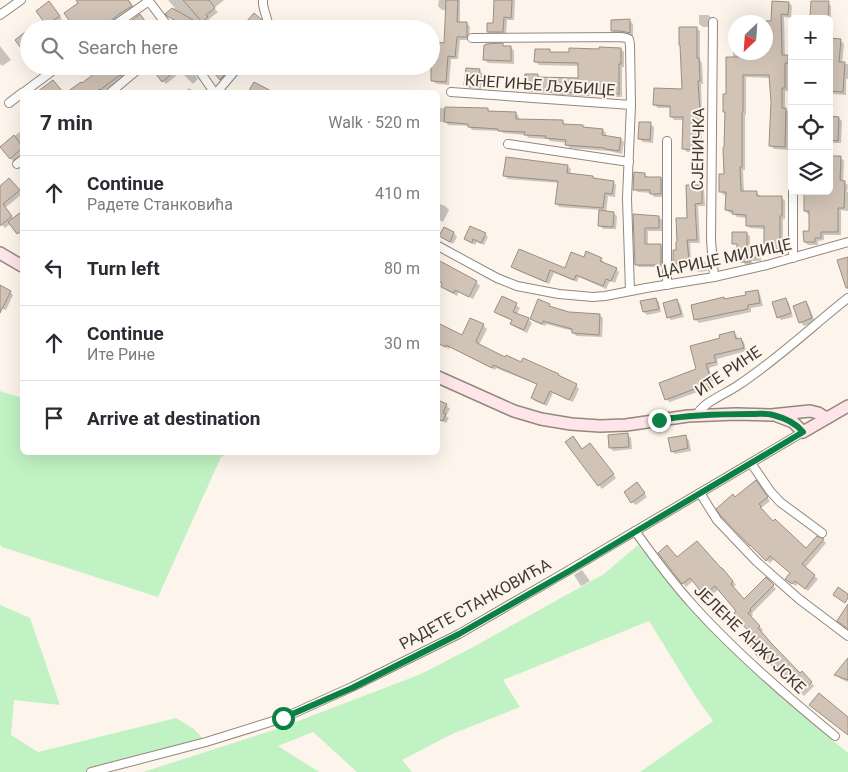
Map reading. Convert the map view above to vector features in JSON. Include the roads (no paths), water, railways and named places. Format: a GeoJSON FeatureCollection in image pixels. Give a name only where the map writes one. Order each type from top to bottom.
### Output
{"type":"FeatureCollection","features":[{"type":"Feature","properties":{"kind":"street"},"geometry":{"type":"LineString","coordinates":[[0,15],[21,0]]}},
{"type":"Feature","properties":{"kind":"street"},"geometry":{"type":"LineString","coordinates":[[121,20],[148,0],[163,20]]}},
{"type":"Feature","properties":{"kind":"street"},"geometry":{"type":"LineString","coordinates":[[263,0],[262,8],[268,20]]}},
{"type":"Feature","properties":{"kind":"street","name":"СЈЕНИЧКА"},"geometry":{"type":"LineString","coordinates":[[713,22],[711,240],[714,277]]}},
{"type":"Feature","properties":{"kind":"street"},"geometry":{"type":"LineString","coordinates":[[472,38],[629,39],[631,106]]}},
{"type":"Feature","properties":{"kind":"street"},"geometry":{"type":"LineString","coordinates":[[27,90],[47,75]]}},
{"type":"Feature","properties":{"kind":"street"},"geometry":{"type":"LineString","coordinates":[[113,90],[131,75]]}},
{"type":"Feature","properties":{"kind":"street"},"geometry":{"type":"LineString","coordinates":[[203,75],[214,90]]}},
{"type":"Feature","properties":{"kind":"street"},"geometry":{"type":"LineString","coordinates":[[218,90],[231,75]]}},
{"type":"Feature","properties":{"kind":"street","name":"КНЕГИЊЕ ЉУБИЦЕ"},"geometry":{"type":"LineString","coordinates":[[451,92],[631,106],[628,237],[630,291]]}},
{"type":"Feature","properties":{"kind":"street"},"geometry":{"type":"LineString","coordinates":[[10,103],[20,95]]}},
{"type":"Feature","properties":{"kind":"street"},"geometry":{"type":"LineString","coordinates":[[667,141],[667,285]]}},
{"type":"Feature","properties":{"kind":"street"},"geometry":{"type":"LineString","coordinates":[[508,144],[629,162]]}},
{"type":"Feature","properties":{"kind":"street"},"geometry":{"type":"LineString","coordinates":[[792,195],[793,258]]}},
{"type":"Feature","properties":{"kind":"street","name":"ЦАРИЦЕ МИЛИЦЕ"},"geometry":{"type":"LineString","coordinates":[[440,247],[497,278],[517,286],[579,296],[606,296],[714,277],[793,258],[848,242]]}},
{"type":"Feature","properties":{"kind":"street"},"geometry":{"type":"LineString","coordinates":[[0,253],[20,265]]}},
{"type":"Feature","properties":{"kind":"street","name":"ИТЕ РИНЕ"},"geometry":{"type":"LineString","coordinates":[[440,379],[520,413],[571,424],[626,425],[672,417],[697,415],[704,406],[735,388],[776,358],[848,298]]}},
{"type":"Feature","properties":{"kind":"street","name":"РАДЕТЕ СТАНКОВИЋА"},"geometry":{"type":"LineString","coordinates":[[91,772],[206,742],[283,718],[352,688],[459,634],[848,406]]}},
{"type":"Feature","properties":{"kind":"street"},"geometry":{"type":"LineString","coordinates":[[697,415],[772,415],[810,412],[818,413],[826,418]]}},
{"type":"Feature","properties":{"kind":"street"},"geometry":{"type":"LineString","coordinates":[[772,415],[793,422],[803,432]]}},
{"type":"Feature","properties":{"kind":"street"},"geometry":{"type":"LineString","coordinates":[[751,463],[780,502],[822,533]]}},
{"type":"Feature","properties":{"kind":"street"},"geometry":{"type":"LineString","coordinates":[[700,493],[717,520],[750,555],[799,599],[848,636]]}},
{"type":"Feature","properties":{"kind":"street","name":"ЈЕЛЕНЕ АНЖУЈСКЕ"},"geometry":{"type":"LineString","coordinates":[[635,532],[674,583],[716,630],[835,736]]}}]}
